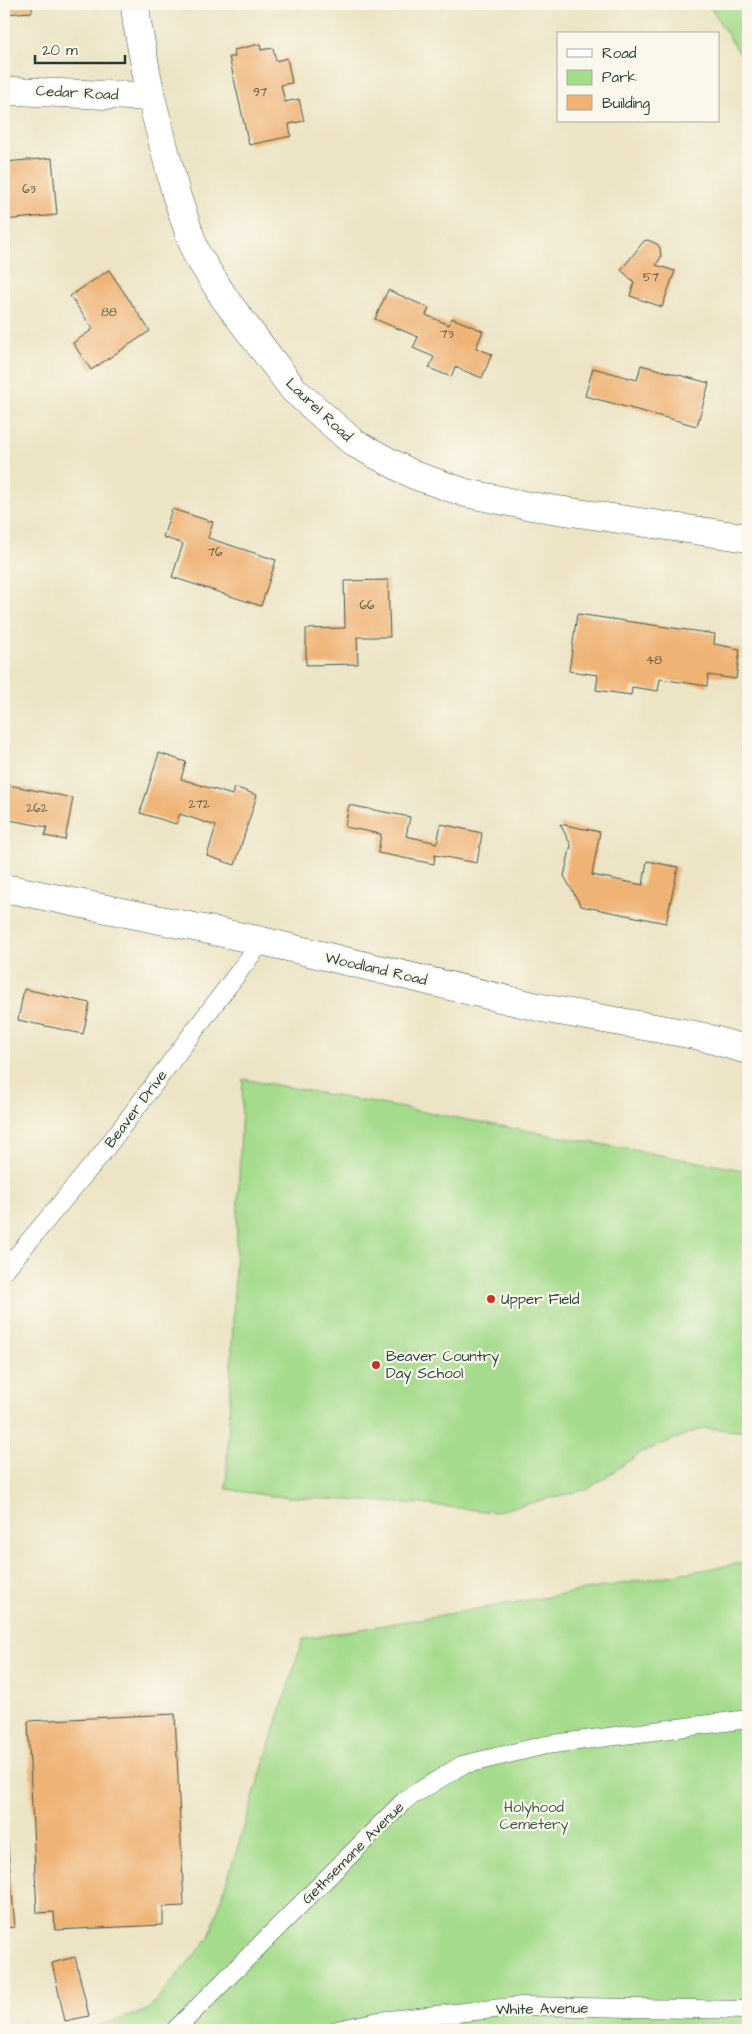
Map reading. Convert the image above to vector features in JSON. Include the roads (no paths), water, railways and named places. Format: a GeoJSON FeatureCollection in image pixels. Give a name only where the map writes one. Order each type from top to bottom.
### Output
{"type":"FeatureCollection","features":[{"type":"Feature","properties":{"kind":"street","name":"Laurel Road"},"geometry":{"type":"LineString","coordinates":[[136,4],[137,23],[151,97],[176,194],[196,253],[225,299],[294,390],[354,443],[414,475],[466,493],[524,505],[748,538]]}},
{"type":"Feature","properties":{"kind":"street","name":"Cedar Road"},"geometry":{"type":"LineString","coordinates":[[4,93],[15,91],[151,97]]}},
{"type":"Feature","properties":{"kind":"street","name":"Woodland Road"},"geometry":{"type":"LineString","coordinates":[[4,889],[262,941],[542,1008],[700,1036],[748,1050]]}},
{"type":"Feature","properties":{"kind":"lane","name":"Beaver Drive"},"geometry":{"type":"LineString","coordinates":[[4,1272],[100,1156],[262,941]]}},
{"type":"Feature","properties":{"kind":"lane","name":"Gethsemane Avenue"},"geometry":{"type":"LineString","coordinates":[[175,2030],[405,1800],[462,1765],[546,1745],[748,1719]]}},
{"type":"Feature","properties":{"kind":"lane","name":"White Avenue"},"geometry":{"type":"LineString","coordinates":[[337,2030],[379,2021],[522,2006],[748,2010]]}},
{"type":"Feature","properties":{"kind":"place","name":"Upper Field"},"geometry":{"type":"Point","coordinates":[491,1299]}},
{"type":"Feature","properties":{"kind":"place","name":"Beaver Country Day School"},"geometry":{"type":"Point","coordinates":[376,1365]}},
{"type":"Feature","properties":{"kind":"park label","name":"Holyhood Cemetery"},"geometry":{"type":"Point","coordinates":[534,1816]}}]}
